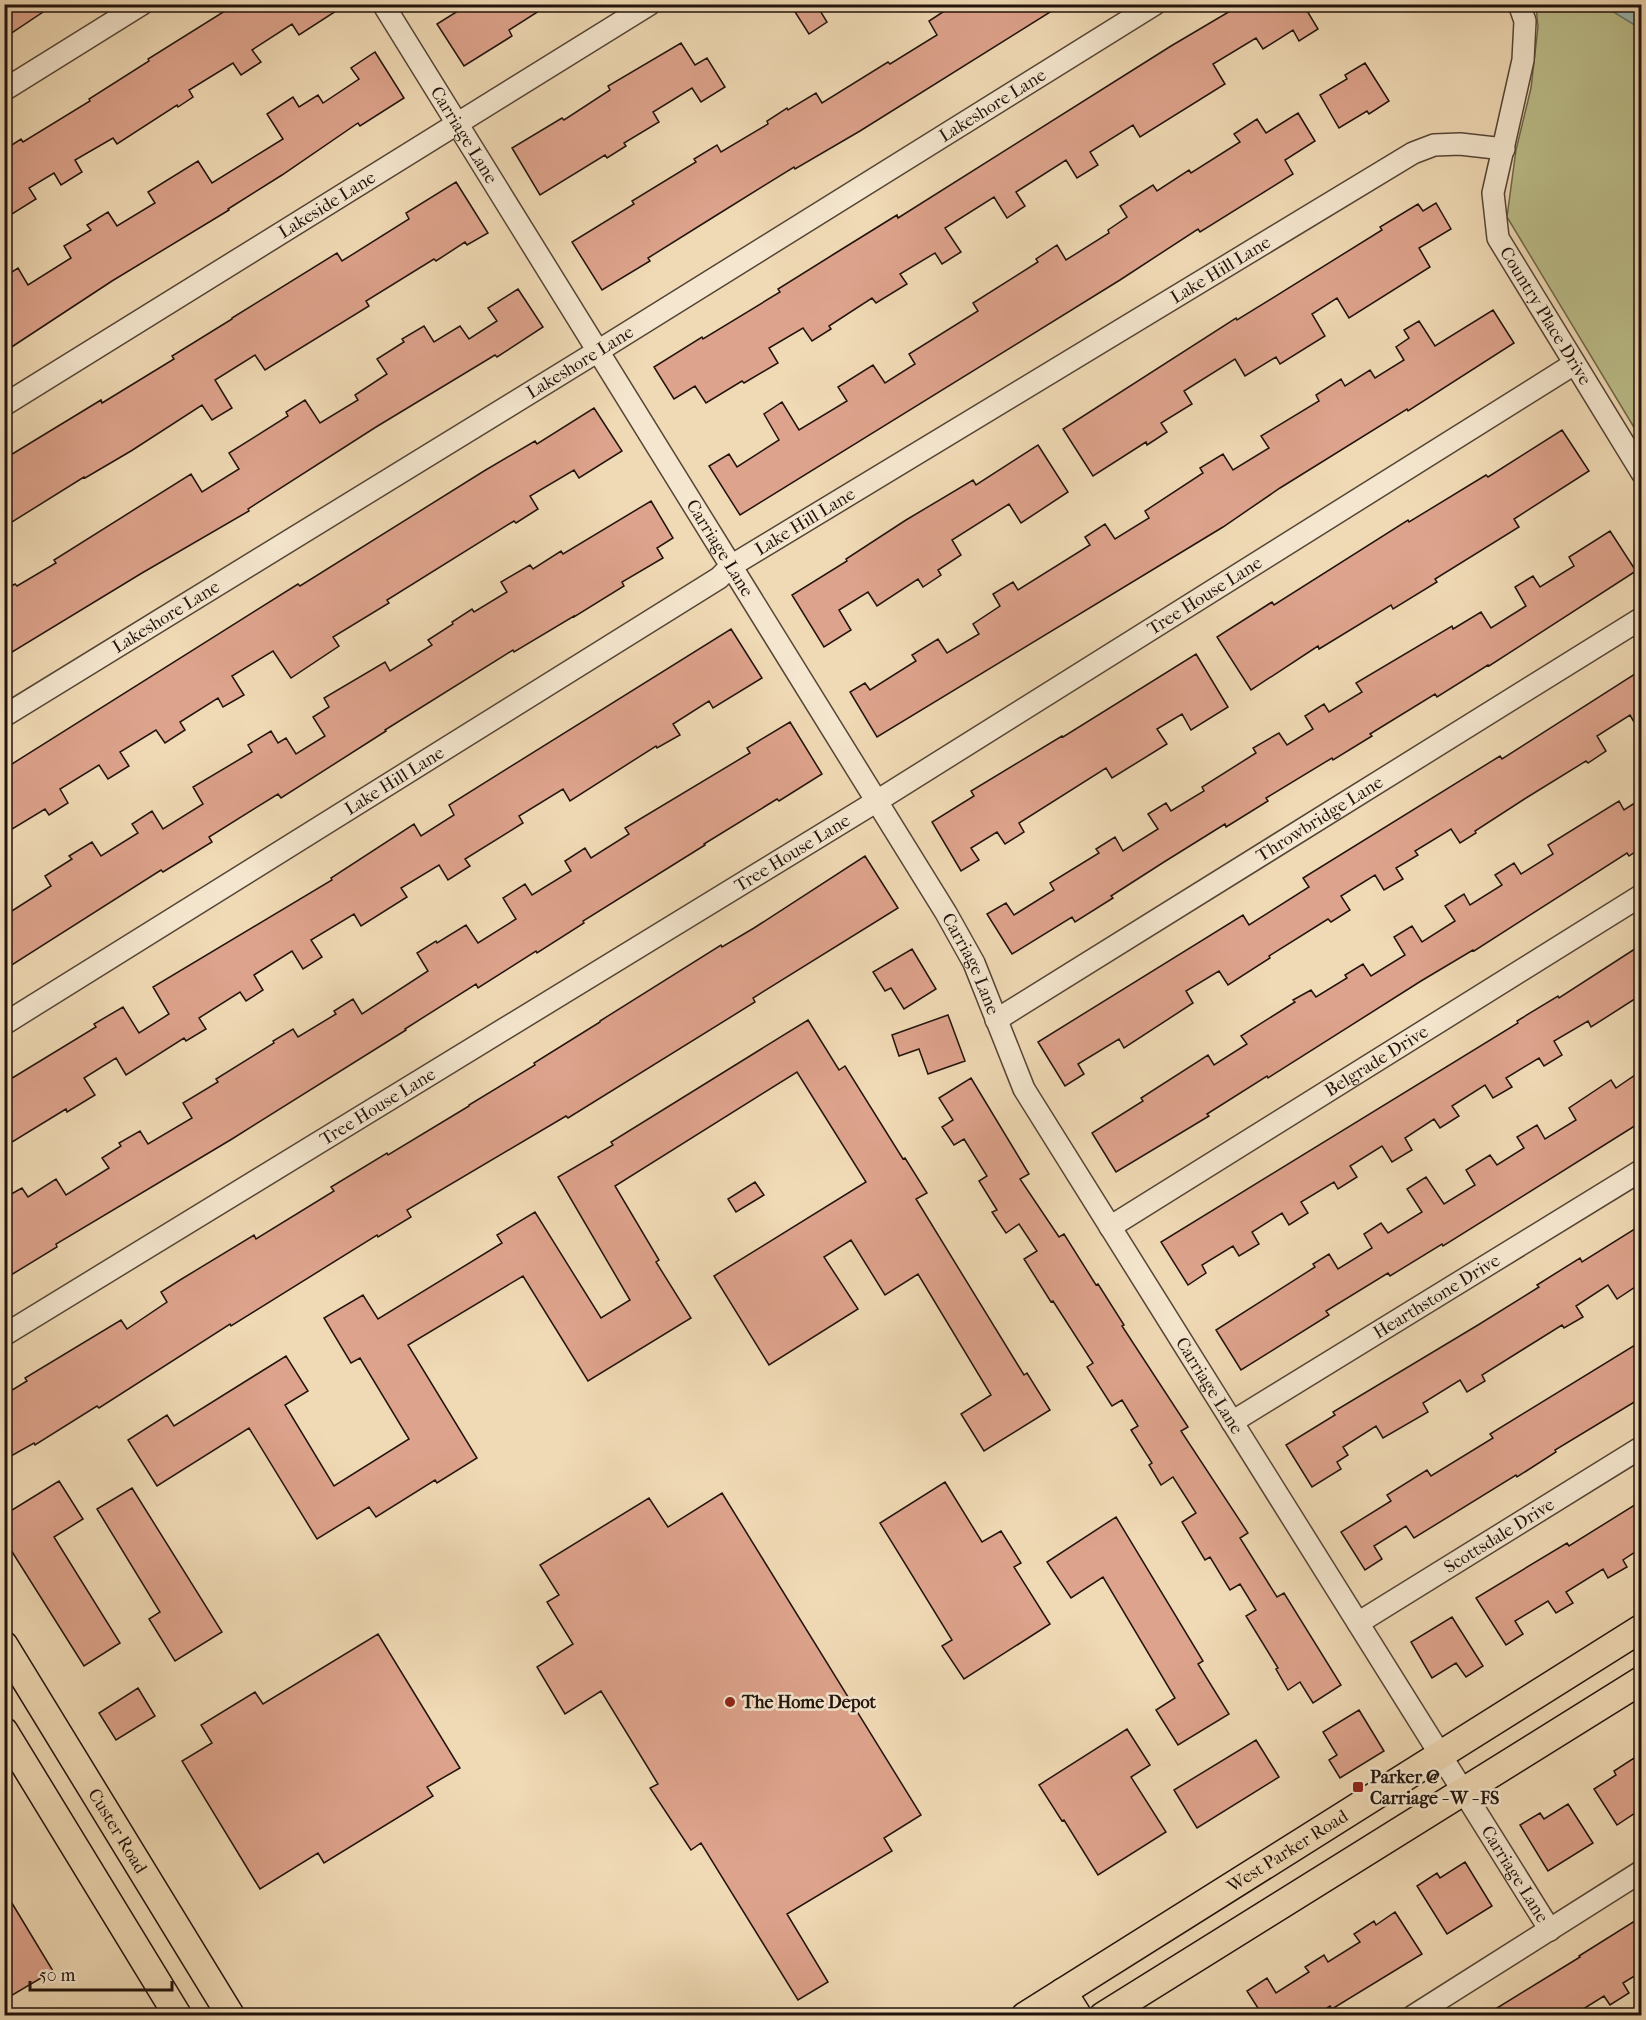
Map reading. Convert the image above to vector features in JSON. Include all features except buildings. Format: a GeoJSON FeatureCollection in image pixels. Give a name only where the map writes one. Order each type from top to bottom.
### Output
{"type":"FeatureCollection","features":[{"type":"Feature","properties":{"kind":"main road","name":"West Parker Road"},"geometry":{"type":"LineString","coordinates":[[1026,2016],[1641,1628]]}},
{"type":"Feature","properties":{"kind":"main road","name":"Custer Road"},"geometry":{"type":"LineString","coordinates":[[4,1646],[231,2016]]}},
{"type":"Feature","properties":{"kind":"main road"},"geometry":{"type":"LineString","coordinates":[[1103,2016],[1641,1680]]}},
{"type":"Feature","properties":{"kind":"main road"},"geometry":{"type":"LineString","coordinates":[[4,1731],[178,2016]]}},
{"type":"Feature","properties":{"kind":"main road"},"geometry":{"type":"LineString","coordinates":[[1158,1932],[1179,1968]]}},
{"type":"Feature","properties":{"kind":"main road"},"geometry":{"type":"LineString","coordinates":[[1063,1992],[1078,2016]]}},
{"type":"Feature","properties":{"kind":"street"},"geometry":{"type":"LineString","coordinates":[[4,90],[142,4]]}},
{"type":"Feature","properties":{"kind":"street","name":"Carriage Lane"},"geometry":{"type":"LineString","coordinates":[[383,4],[946,913],[974,963],[1024,1089],[1550,1930]]}},
{"type":"Feature","properties":{"kind":"street","name":"Lakeside Lane"},"geometry":{"type":"LineString","coordinates":[[4,405],[650,4]]}},
{"type":"Feature","properties":{"kind":"street","name":"Lakeshore Lane"},"geometry":{"type":"LineString","coordinates":[[4,716],[598,351],[1155,4]]}},
{"type":"Feature","properties":{"kind":"street","name":"Country Place Drive"},"geometry":{"type":"LineString","coordinates":[[1519,4],[1525,21],[1523,60],[1493,193],[1498,238],[1641,473]]}},
{"type":"Feature","properties":{"kind":"street","name":"Lake Hill Lane"},"geometry":{"type":"LineString","coordinates":[[4,1024],[719,578],[731,566],[1413,153],[1434,145],[1460,144],[1503,149]]}},
{"type":"Feature","properties":{"kind":"street","name":"Tree House Lane"},"geometry":{"type":"LineString","coordinates":[[5,1333],[877,801],[1574,364]]}},
{"type":"Feature","properties":{"kind":"street","name":"Throwbridge Lane"},"geometry":{"type":"LineString","coordinates":[[996,1020],[1641,618]]}},
{"type":"Feature","properties":{"kind":"street","name":"Belgrade Drive"},"geometry":{"type":"LineString","coordinates":[[1110,1227],[1641,895]]}},
{"type":"Feature","properties":{"kind":"street","name":"Hearthstone Drive"},"geometry":{"type":"LineString","coordinates":[[1232,1422],[1641,1170]]}},
{"type":"Feature","properties":{"kind":"street","name":"Scottsdale Drive"},"geometry":{"type":"LineString","coordinates":[[1358,1623],[1641,1447]]}},
{"type":"Feature","properties":{"kind":"street"},"geometry":{"type":"LineString","coordinates":[[1413,2016],[1641,1871]]}},
{"type":"Feature","properties":{"kind":"green space"},"geometry":{"type":"Polygon","coordinates":[[[1536,5],[1641,5],[1641,439],[1507,217],[1516,150],[1531,88],[1538,27],[1536,5]]]}},
{"type":"Feature","properties":{"kind":"water"},"geometry":{"type":"Polygon","coordinates":[[[1602,5],[1641,5],[1641,29],[1602,5]]]}},
{"type":"Feature","properties":{"kind":"place","name":"The Home Depot"},"geometry":{"type":"Point","coordinates":[730,1702]}},
{"type":"Feature","properties":{"kind":"place","name":"Parker @ Carriage - W - FS"},"geometry":{"type":"Point","coordinates":[1358,1787]}}]}
